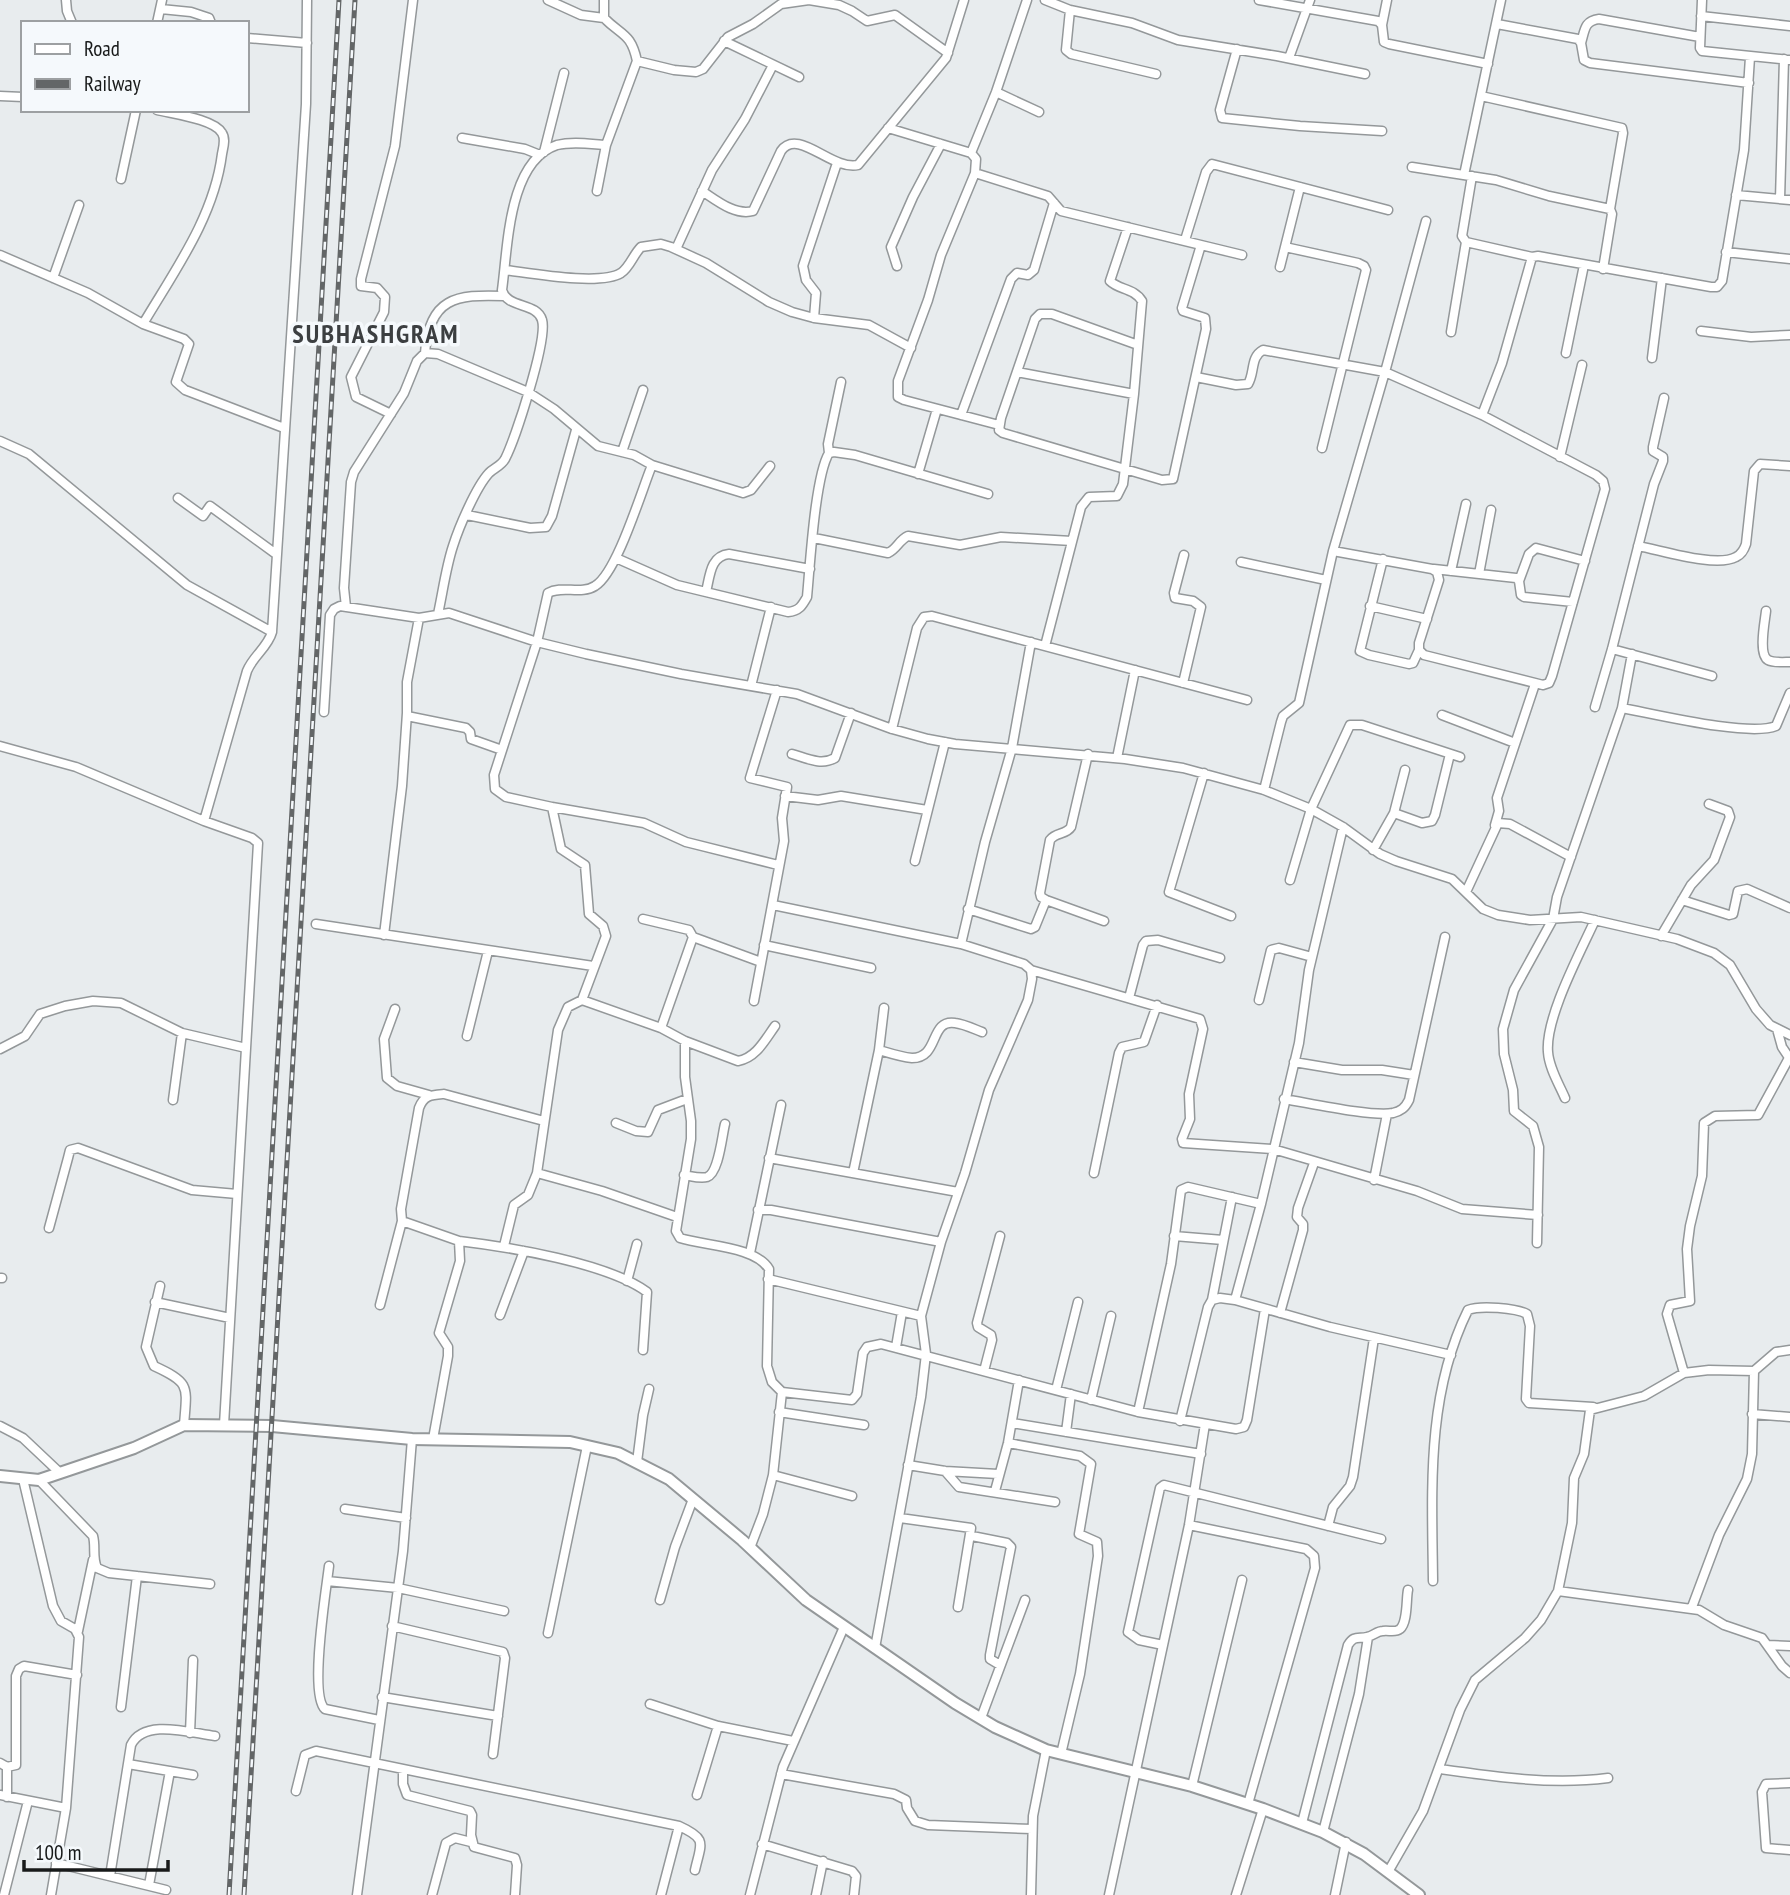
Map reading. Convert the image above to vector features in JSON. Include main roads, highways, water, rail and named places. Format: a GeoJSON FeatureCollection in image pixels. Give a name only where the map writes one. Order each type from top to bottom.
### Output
{"type":"FeatureCollection","features":[{"type":"Feature","properties":{"kind":"main road"},"geometry":{"type":"LineString","coordinates":[[0,1476],[39,1480],[134,1448],[184,1425],[272,1426],[412,1439],[570,1442],[618,1453],[669,1479],[806,1600],[955,1703],[1019,1739],[1046,1750],[1192,1786],[1302,1823],[1346,1842],[1419,1895]]}},
{"type":"Feature","properties":{"kind":"railway"},"geometry":{"type":"LineString","coordinates":[[229,1895],[339,0]]}},
{"type":"Feature","properties":{"kind":"railway"},"geometry":{"type":"LineString","coordinates":[[244,1895],[355,0]]}},
{"type":"Feature","properties":{"kind":"district","name":"SUBHASHGRAM"},"geometry":{"type":"Point","coordinates":[376,334]}}]}
